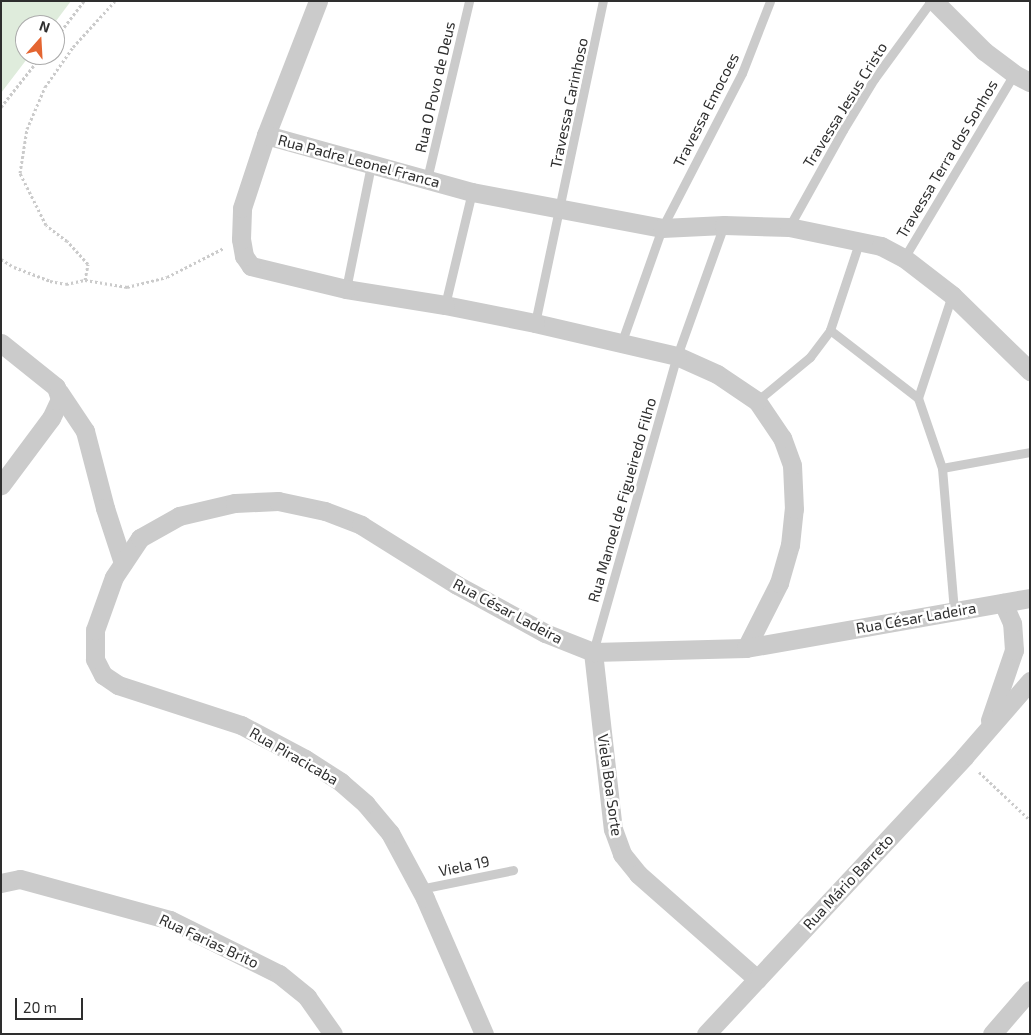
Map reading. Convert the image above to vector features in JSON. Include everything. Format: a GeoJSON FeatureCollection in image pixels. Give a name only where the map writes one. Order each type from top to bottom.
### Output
{"type":"FeatureCollection","features":[{"type":"Feature","properties":{"kind":"street"},"geometry":{"type":"LineString","coordinates":[[266,135],[318,1]]}},
{"type":"Feature","properties":{"kind":"street"},"geometry":{"type":"LineString","coordinates":[[932,1],[984,52],[1022,78]]}},
{"type":"Feature","properties":{"kind":"street","name":"Rua Padre Leonel Franca"},"geometry":{"type":"LineString","coordinates":[[746,648],[779,583],[790,545],[794,509],[792,465],[782,438],[757,402],[717,374],[677,356],[621,345],[535,323],[445,304],[346,288],[251,266],[244,256],[241,239],[242,208],[266,135],[472,192],[561,210],[662,228],[724,225],[789,226],[881,246],[904,258],[952,295],[1030,371]]}},
{"type":"Feature","properties":{"kind":"street"},"geometry":{"type":"LineString","coordinates":[[1,343],[45,376],[59,392],[85,431],[105,508],[123,563]]}},
{"type":"Feature","properties":{"kind":"street"},"geometry":{"type":"LineString","coordinates":[[1,485],[51,418],[58,406],[59,392]]}},
{"type":"Feature","properties":{"kind":"street","name":"Rua César Ladeira"},"geometry":{"type":"LineString","coordinates":[[95,630],[114,577],[140,538],[179,516],[235,503],[278,501],[325,511],[362,525],[457,585],[544,633],[593,652],[746,648],[1030,598]]}},
{"type":"Feature","properties":{"kind":"street","name":"Rua Mário Barreto"},"geometry":{"type":"LineString","coordinates":[[988,728],[1014,650],[1012,624],[1003,603]]}},
{"type":"Feature","properties":{"kind":"street","name":"Rua Piracicaba"},"geometry":{"type":"LineString","coordinates":[[95,630],[95,660],[103,675],[118,685],[241,725],[305,759],[341,782],[366,804],[390,833],[420,889],[484,1034]]}},
{"type":"Feature","properties":{"kind":"street","name":"Viela Boa Sorte"},"geometry":{"type":"LineString","coordinates":[[593,652],[613,829],[622,854],[638,874],[757,979]]}},
{"type":"Feature","properties":{"kind":"street","name":"Rua Mário Barreto"},"geometry":{"type":"LineString","coordinates":[[706,1034],[964,757],[1030,681]]}},
{"type":"Feature","properties":{"kind":"street","name":"Rua Farias Brito"},"geometry":{"type":"LineString","coordinates":[[1,884],[20,879],[170,920],[278,974],[307,997],[333,1034]]}},
{"type":"Feature","properties":{"kind":"street"},"geometry":{"type":"LineString","coordinates":[[992,1034],[1030,990]]}},
{"type":"Feature","properties":{"kind":"lane","name":"Rua O Povo de Deus"},"geometry":{"type":"LineString","coordinates":[[427,179],[469,1]]}},
{"type":"Feature","properties":{"kind":"lane","name":"Travessa Carinhoso"},"geometry":{"type":"LineString","coordinates":[[535,323],[561,210],[603,1]]}},
{"type":"Feature","properties":{"kind":"lane","name":"Travessa Emocoes"},"geometry":{"type":"LineString","coordinates":[[621,345],[662,228],[742,73],[770,1]]}},
{"type":"Feature","properties":{"kind":"lane","name":"Travessa Jesus Cristo"},"geometry":{"type":"LineString","coordinates":[[789,226],[842,130],[874,79],[932,1]]}},
{"type":"Feature","properties":{"kind":"lane","name":"Travessa Terra dos Sonhos"},"geometry":{"type":"LineString","coordinates":[[904,258],[1022,78]]}},
{"type":"Feature","properties":{"kind":"lane"},"geometry":{"type":"LineString","coordinates":[[346,288],[372,165]]}},
{"type":"Feature","properties":{"kind":"lane"},"geometry":{"type":"LineString","coordinates":[[445,304],[472,192]]}},
{"type":"Feature","properties":{"kind":"lane","name":"Rua Manoel de Figueiredo Filho"},"geometry":{"type":"LineString","coordinates":[[593,652],[677,356],[724,225]]}},
{"type":"Feature","properties":{"kind":"lane"},"geometry":{"type":"LineString","coordinates":[[757,402],[810,357],[830,330],[860,240]]}},
{"type":"Feature","properties":{"kind":"lane"},"geometry":{"type":"LineString","coordinates":[[918,398],[952,295]]}},
{"type":"Feature","properties":{"kind":"lane"},"geometry":{"type":"LineString","coordinates":[[830,330],[918,398],[942,468],[954,611]]}},
{"type":"Feature","properties":{"kind":"lane"},"geometry":{"type":"LineString","coordinates":[[942,468],[1030,452]]}},
{"type":"Feature","properties":{"kind":"lane","name":"Viela 19"},"geometry":{"type":"LineString","coordinates":[[420,889],[513,870]]}},
{"type":"Feature","properties":{"kind":"path"},"geometry":{"type":"LineString","coordinates":[[65,26],[84,1]]}},
{"type":"Feature","properties":{"kind":"path"},"geometry":{"type":"LineString","coordinates":[[85,280],[88,264],[68,241],[46,225],[20,173],[27,129],[44,87],[73,47],[115,1]]}},
{"type":"Feature","properties":{"kind":"path"},"geometry":{"type":"LineString","coordinates":[[1,107],[34,65]]}},
{"type":"Feature","properties":{"kind":"path"},"geometry":{"type":"LineString","coordinates":[[1,259],[14,267],[50,281],[66,284],[85,280],[128,287],[167,277],[241,239]]}},
{"type":"Feature","properties":{"kind":"path"},"geometry":{"type":"LineString","coordinates":[[964,757],[1030,820]]}},
{"type":"Feature","properties":{"kind":"green space"},"geometry":{"type":"Polygon","coordinates":[[[1,1],[71,1],[60,15],[15,15],[15,65],[22,65],[1,93],[1,1]]]}}]}
